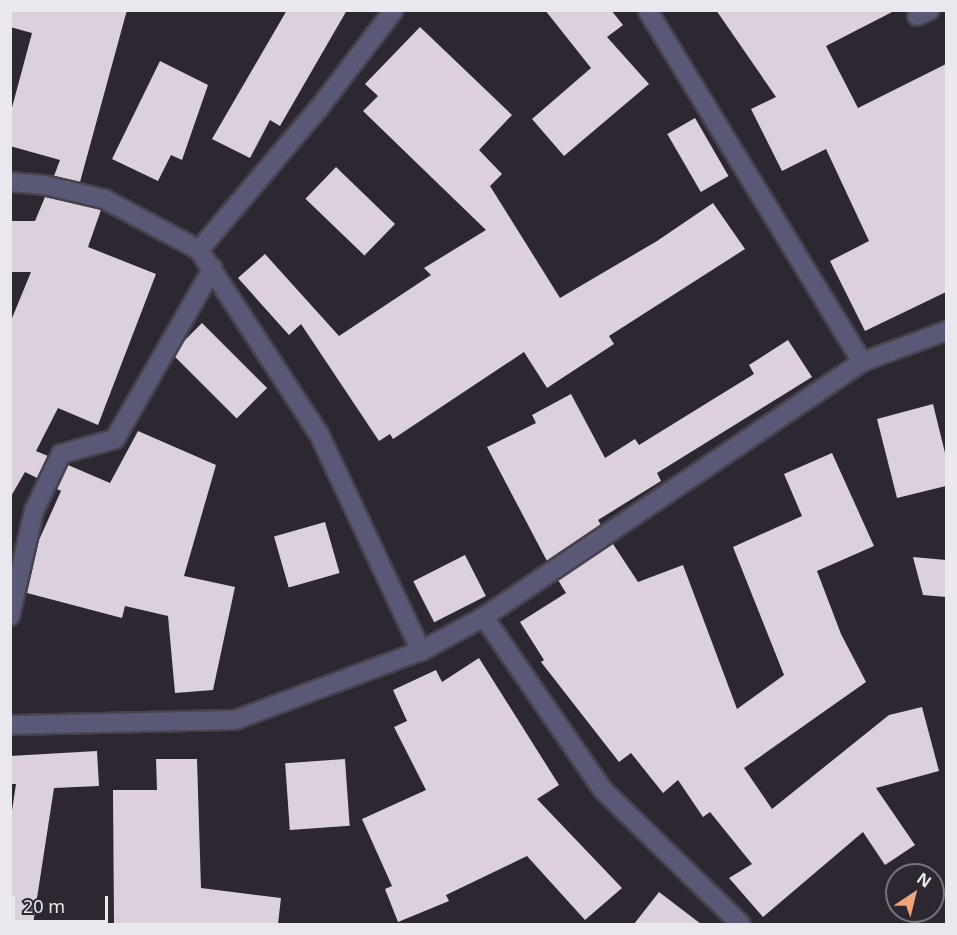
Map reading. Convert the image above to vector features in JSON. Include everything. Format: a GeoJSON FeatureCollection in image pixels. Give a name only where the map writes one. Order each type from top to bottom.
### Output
{"type":"FeatureCollection","features":[{"type":"Feature","properties":{"kind":"street"},"geometry":{"type":"LineString","coordinates":[[199,250],[319,108],[394,10]]}},
{"type":"Feature","properties":{"kind":"street"},"geometry":{"type":"LineString","coordinates":[[648,11],[862,362]]}},
{"type":"Feature","properties":{"kind":"street"},"geometry":{"type":"LineString","coordinates":[[10,183],[44,185],[104,199],[199,250],[213,268],[319,434],[421,651]]}},
{"type":"Feature","properties":{"kind":"street"},"geometry":{"type":"LineString","coordinates":[[10,616],[33,511],[61,454],[115,439],[213,268]]}},
{"type":"Feature","properties":{"kind":"street"},"geometry":{"type":"LineString","coordinates":[[10,725],[235,720],[421,651],[483,617],[862,362],[946,331]]}},
{"type":"Feature","properties":{"kind":"street"},"geometry":{"type":"LineString","coordinates":[[483,617],[603,790],[741,924]]}},
{"type":"Feature","properties":{"kind":"building"},"geometry":{"type":"Polygon","coordinates":[[[10,10],[127,10],[80,182],[54,176],[60,160],[10,146],[10,115],[32,33],[10,27],[10,10]]]}},
{"type":"Feature","properties":{"kind":"building"},"geometry":{"type":"Polygon","coordinates":[[[287,10],[347,10],[280,126],[270,120],[250,158],[212,139],[287,10]]]}},
{"type":"Feature","properties":{"kind":"building"},"geometry":{"type":"Polygon","coordinates":[[[545,10],[611,10],[623,25],[607,37],[649,84],[564,156],[532,119],[591,68],[545,10]]]}},
{"type":"Feature","properties":{"kind":"building"},"geometry":{"type":"Polygon","coordinates":[[[716,10],[896,10],[826,46],[858,108],[946,64],[946,292],[865,331],[830,261],[869,241],[826,149],[782,171],[751,109],[776,97],[716,10]]]}},
{"type":"Feature","properties":{"kind":"building"},"geometry":{"type":"Polygon","coordinates":[[[420,27],[512,115],[479,150],[502,174],[490,186],[560,298],[657,241],[713,203],[745,249],[609,336],[614,344],[547,388],[524,352],[393,439],[390,434],[379,441],[301,324],[289,335],[238,278],[265,254],[339,336],[431,275],[424,268],[486,230],[363,111],[378,96],[365,84],[420,27]]]}},
{"type":"Feature","properties":{"kind":"building"},"geometry":{"type":"Polygon","coordinates":[[[160,61],[208,85],[182,160],[171,155],[158,181],[112,159],[160,61]]]}},
{"type":"Feature","properties":{"kind":"building"},"geometry":{"type":"Polygon","coordinates":[[[695,118],[728,176],[701,192],[667,134],[695,118]]]}},
{"type":"Feature","properties":{"kind":"building"},"geometry":{"type":"Polygon","coordinates":[[[336,167],[395,224],[364,256],[305,199],[336,167]]]}},
{"type":"Feature","properties":{"kind":"building"},"geometry":{"type":"Polygon","coordinates":[[[45,197],[101,210],[88,247],[156,274],[98,425],[58,408],[36,451],[48,456],[37,478],[25,472],[10,498],[10,323],[31,272],[10,272],[10,221],[35,221],[45,197]]]}},
{"type":"Feature","properties":{"kind":"building"},"geometry":{"type":"Polygon","coordinates":[[[202,323],[267,388],[237,418],[172,353],[202,323]]]}},
{"type":"Feature","properties":{"kind":"building"},"geometry":{"type":"Polygon","coordinates":[[[788,340],[812,377],[657,473],[661,481],[598,520],[601,525],[547,561],[487,447],[536,423],[532,415],[571,394],[605,458],[635,439],[639,445],[754,374],[749,365],[788,340]]]}},
{"type":"Feature","properties":{"kind":"building"},"geometry":{"type":"Polygon","coordinates":[[[933,404],[946,457],[946,486],[897,498],[877,419],[933,404]]]}},
{"type":"Feature","properties":{"kind":"building"},"geometry":{"type":"Polygon","coordinates":[[[138,431],[216,465],[184,576],[235,587],[213,690],[175,693],[168,616],[125,606],[122,618],[27,593],[39,540],[61,491],[57,489],[68,465],[110,483],[138,431]]]}},
{"type":"Feature","properties":{"kind":"building"},"geometry":{"type":"Polygon","coordinates":[[[832,453],[874,546],[817,571],[841,634],[866,682],[744,768],[772,809],[889,715],[922,707],[939,771],[876,788],[915,845],[885,865],[863,832],[763,917],[729,878],[752,864],[710,812],[703,817],[678,780],[663,793],[631,753],[619,762],[541,662],[544,660],[520,622],[566,593],[558,580],[613,544],[638,582],[683,565],[737,709],[784,675],[733,547],[802,516],[784,474],[832,453]]]}},
{"type":"Feature","properties":{"kind":"building"},"geometry":{"type":"Polygon","coordinates":[[[325,522],[340,573],[289,588],[274,537],[325,522]]]}},
{"type":"Feature","properties":{"kind":"building"},"geometry":{"type":"Polygon","coordinates":[[[465,555],[486,596],[434,622],[413,581],[465,555]]]}},
{"type":"Feature","properties":{"kind":"building"},"geometry":{"type":"Polygon","coordinates":[[[913,557],[946,560],[946,597],[923,595],[913,557]]]}},
{"type":"Feature","properties":{"kind":"building"},"geometry":{"type":"Polygon","coordinates":[[[479,658],[559,785],[537,799],[622,888],[585,920],[527,856],[446,895],[449,901],[398,922],[385,889],[392,886],[362,819],[426,790],[394,727],[407,721],[393,690],[436,670],[442,682],[479,658]]]}},
{"type":"Feature","properties":{"kind":"building"},"geometry":{"type":"Polygon","coordinates":[[[97,751],[99,786],[54,788],[33,924],[10,924],[10,824],[16,784],[10,784],[10,756],[97,751]]]}},
{"type":"Feature","properties":{"kind":"building"},"geometry":{"type":"Polygon","coordinates":[[[156,759],[197,759],[201,888],[281,898],[278,924],[114,924],[113,790],[157,790],[156,759]]]}},
{"type":"Feature","properties":{"kind":"building"},"geometry":{"type":"Polygon","coordinates":[[[345,759],[350,826],[290,830],[285,763],[345,759]]]}},
{"type":"Feature","properties":{"kind":"building"},"geometry":{"type":"Polygon","coordinates":[[[659,892],[701,924],[634,924],[659,892]]]}}]}
